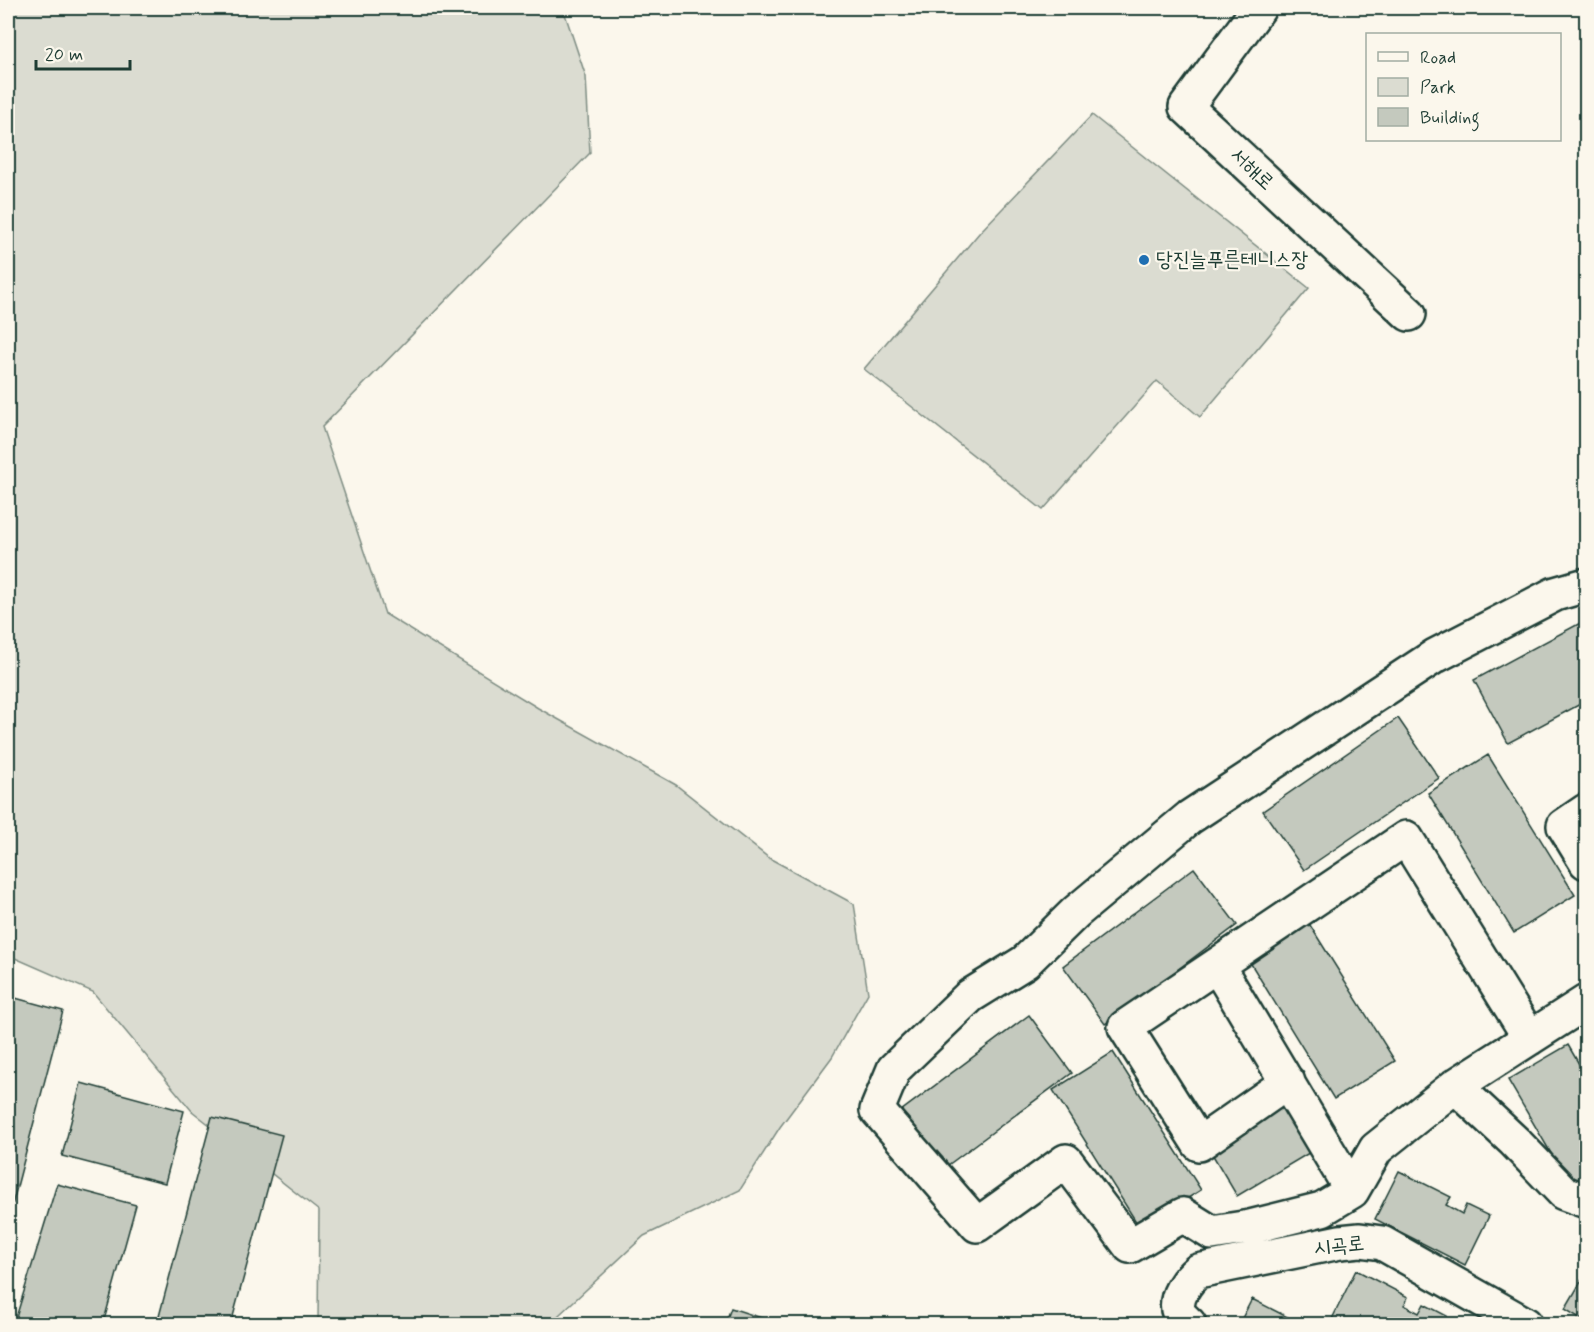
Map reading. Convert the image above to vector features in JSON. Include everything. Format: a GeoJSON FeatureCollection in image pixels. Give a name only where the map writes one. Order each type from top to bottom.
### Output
{"type":"FeatureCollection","features":[{"type":"Feature","properties":{"kind":"street","name":"서해로"},"geometry":{"type":"LineString","coordinates":[[1258,8],[1186,108],[1409,315]]}},
{"type":"Feature","properties":{"kind":"street"},"geometry":{"type":"LineString","coordinates":[[1587,585],[1555,594],[1435,656],[1190,817],[1076,912],[1025,962],[970,996],[894,1069],[877,1110],[977,1226],[1066,1161],[1130,1246],[1183,1215],[1212,1233],[1250,1227],[1322,1209],[1352,1191],[1376,1149],[1455,1086],[1587,1002]]}},
{"type":"Feature","properties":{"kind":"street"},"geometry":{"type":"LineString","coordinates":[[1587,811],[1564,826],[1587,862]]}},
{"type":"Feature","properties":{"kind":"street"},"geometry":{"type":"LineString","coordinates":[[1288,1082],[1199,1144],[1125,1027],[1406,838],[1530,1038]]}},
{"type":"Feature","properties":{"kind":"street"},"geometry":{"type":"LineString","coordinates":[[1217,965],[1352,1191]]}},
{"type":"Feature","properties":{"kind":"street"},"geometry":{"type":"LineString","coordinates":[[1455,1086],[1514,1141],[1564,1193],[1587,1201]]}},
{"type":"Feature","properties":{"kind":"street","name":"시곡로"},"geometry":{"type":"LineString","coordinates":[[1189,1324],[1179,1314],[1178,1301],[1189,1278],[1198,1271],[1360,1240],[1382,1243],[1525,1324]]}},
{"type":"Feature","properties":{"kind":"green space"},"geometry":{"type":"Polygon","coordinates":[[[8,8],[563,8],[586,77],[590,153],[322,427],[385,614],[538,708],[676,785],[769,858],[854,904],[868,993],[832,1057],[780,1127],[740,1190],[644,1236],[550,1324],[318,1324],[319,1211],[192,1111],[93,992],[8,955],[8,8]]]}},
{"type":"Feature","properties":{"kind":"green space"},"geometry":{"type":"Polygon","coordinates":[[[1092,115],[1309,288],[1200,417],[1157,381],[1043,510],[864,369],[980,232],[1092,115]]]}},
{"type":"Feature","properties":{"kind":"building"},"geometry":{"type":"Polygon","coordinates":[[[1586,620],[1586,701],[1508,743],[1474,680],[1586,620]]]}},
{"type":"Feature","properties":{"kind":"building"},"geometry":{"type":"Polygon","coordinates":[[[1398,718],[1439,778],[1304,870],[1263,811],[1398,718]]]}},
{"type":"Feature","properties":{"kind":"building"},"geometry":{"type":"Polygon","coordinates":[[[1488,755],[1575,895],[1514,933],[1428,793],[1488,755]]]}},
{"type":"Feature","properties":{"kind":"building"},"geometry":{"type":"Polygon","coordinates":[[[1194,868],[1237,925],[1105,1024],[1063,966],[1194,868]]]}},
{"type":"Feature","properties":{"kind":"building"},"geometry":{"type":"Polygon","coordinates":[[[1308,922],[1395,1061],[1334,1099],[1248,959],[1308,922]]]}},
{"type":"Feature","properties":{"kind":"building"},"geometry":{"type":"Polygon","coordinates":[[[8,996],[63,1011],[8,1221],[8,996]]]}},
{"type":"Feature","properties":{"kind":"building"},"geometry":{"type":"Polygon","coordinates":[[[1029,1015],[1072,1073],[940,1171],[897,1114],[1029,1015]]]}},
{"type":"Feature","properties":{"kind":"building"},"geometry":{"type":"Polygon","coordinates":[[[1568,1045],[1586,1076],[1586,1174],[1569,1184],[1508,1080],[1568,1045]]]}},
{"type":"Feature","properties":{"kind":"building"},"geometry":{"type":"Polygon","coordinates":[[[1113,1052],[1201,1190],[1140,1228],[1053,1090],[1113,1052]]]}},
{"type":"Feature","properties":{"kind":"building"},"geometry":{"type":"Polygon","coordinates":[[[81,1083],[184,1111],[165,1183],[62,1156],[81,1083]]]}},
{"type":"Feature","properties":{"kind":"building"},"geometry":{"type":"Polygon","coordinates":[[[1286,1101],[1314,1150],[1237,1196],[1208,1147],[1286,1101]]]}},
{"type":"Feature","properties":{"kind":"building"},"geometry":{"type":"Polygon","coordinates":[[[212,1117],[282,1135],[231,1324],[157,1324],[212,1117]]]}},
{"type":"Feature","properties":{"kind":"building"},"geometry":{"type":"Polygon","coordinates":[[[1399,1171],[1451,1197],[1446,1205],[1462,1214],[1466,1205],[1489,1216],[1465,1265],[1375,1219],[1399,1171]]]}},
{"type":"Feature","properties":{"kind":"building"},"geometry":{"type":"Polygon","coordinates":[[[57,1184],[136,1205],[103,1324],[14,1324],[57,1184]]]}},
{"type":"Feature","properties":{"kind":"building"},"geometry":{"type":"Polygon","coordinates":[[[1356,1270],[1408,1297],[1404,1305],[1419,1313],[1424,1304],[1447,1316],[1443,1324],[1344,1324],[1332,1319],[1356,1270]]]}},
{"type":"Feature","properties":{"kind":"building"},"geometry":{"type":"Polygon","coordinates":[[[1586,1273],[1586,1322],[1565,1309],[1586,1273]]]}},
{"type":"Feature","properties":{"kind":"building"},"geometry":{"type":"Polygon","coordinates":[[[1252,1299],[1301,1324],[1239,1324],[1252,1299]]]}},
{"type":"Feature","properties":{"kind":"building"},"geometry":{"type":"Polygon","coordinates":[[[731,1308],[780,1324],[725,1324],[731,1308]]]}},
{"type":"Feature","properties":{"kind":"place","name":"당진늘푸른테니스장"},"geometry":{"type":"Point","coordinates":[1144,260]}}]}
